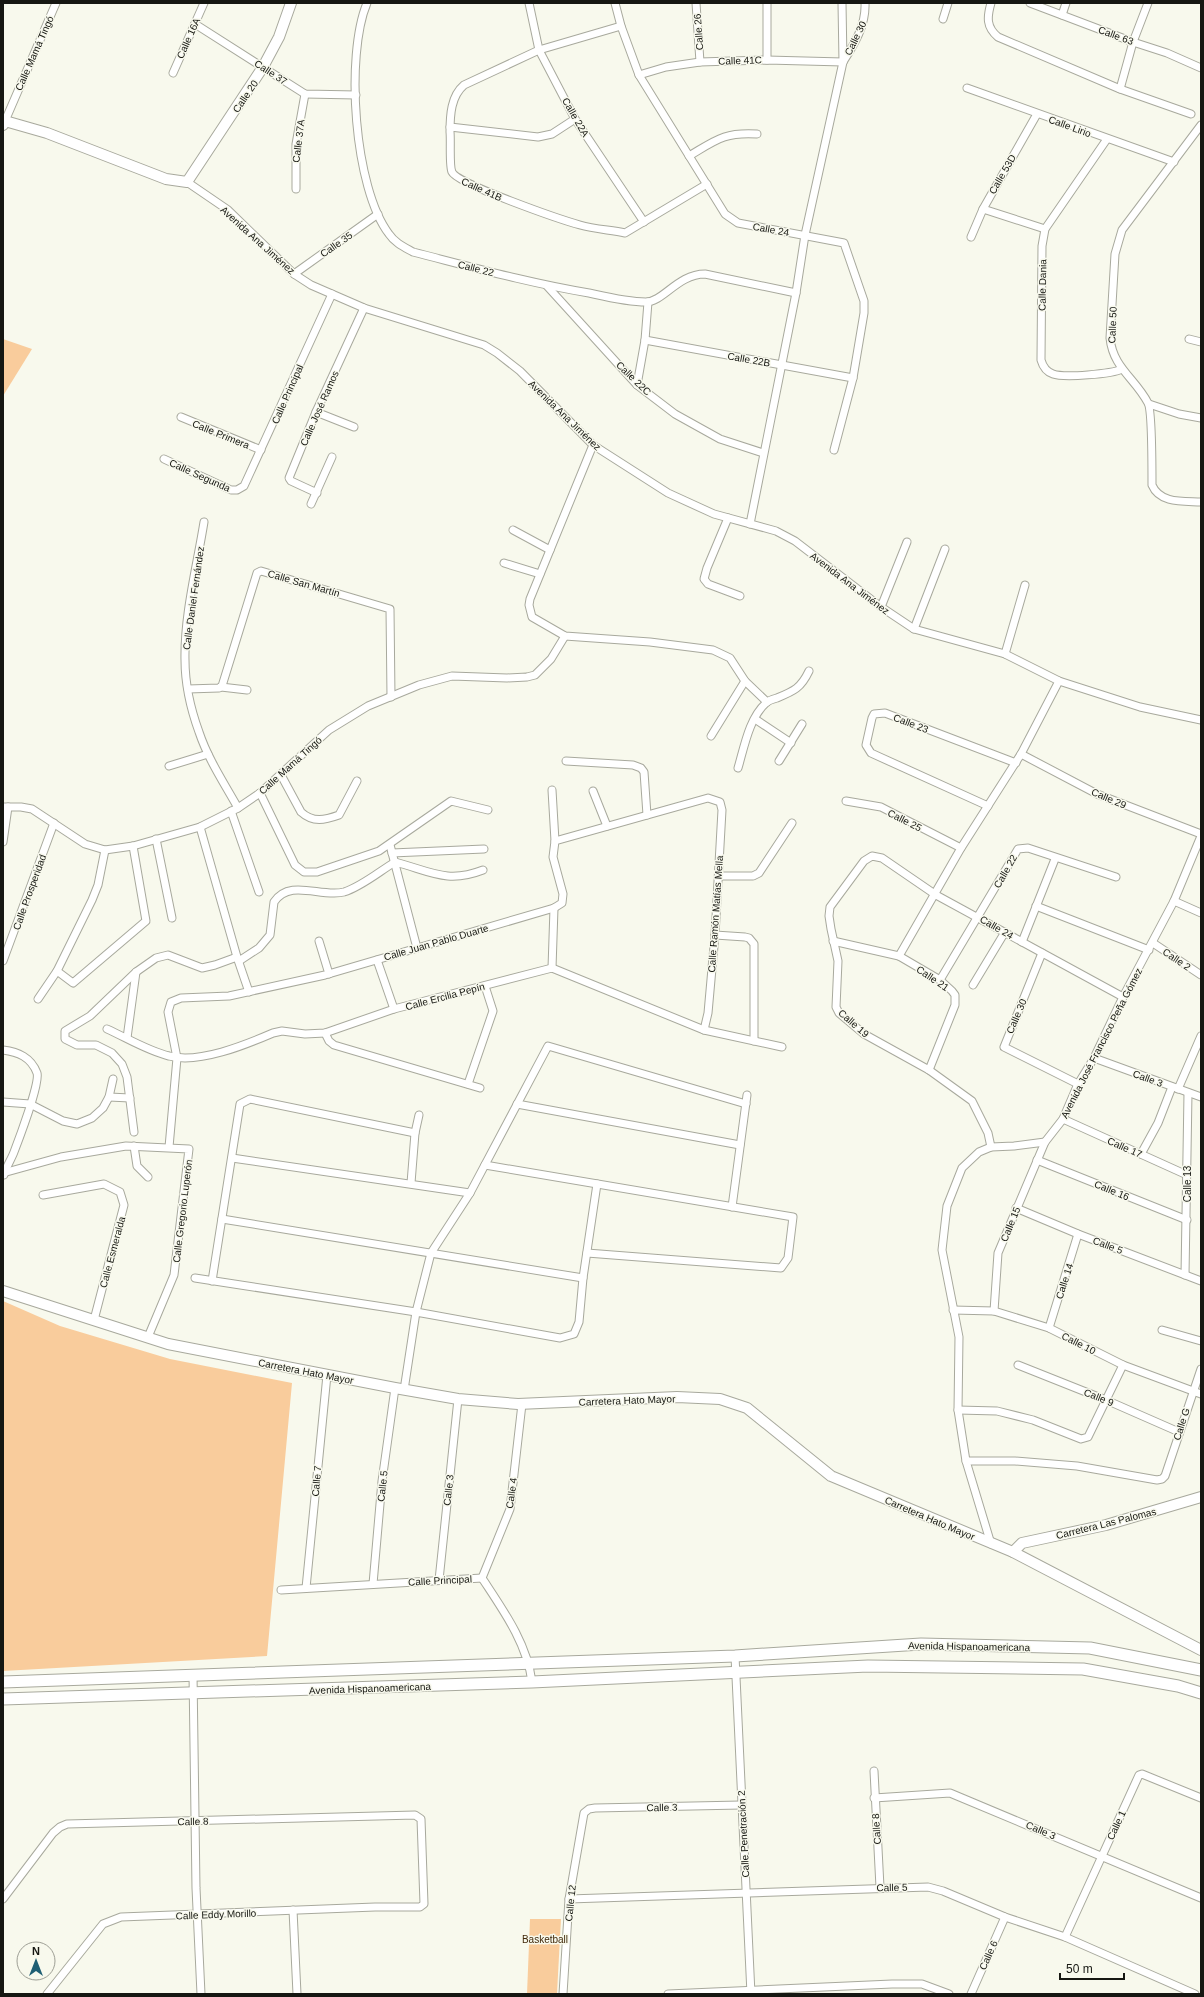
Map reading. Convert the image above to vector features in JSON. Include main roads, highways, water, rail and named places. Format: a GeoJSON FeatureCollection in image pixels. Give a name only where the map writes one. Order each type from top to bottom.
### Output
{"type":"FeatureCollection","features":[{"type":"Feature","properties":{"kind":"main road","name":"Avenida Hispanoamericana"},"geometry":{"type":"LineString","coordinates":[[3,1682],[193,1674],[735,1656],[921,1644],[1090,1648],[1201,1670]]}},
{"type":"Feature","properties":{"kind":"main road","name":"Avenida Hispanoamericana"},"geometry":{"type":"LineString","coordinates":[[3,1699],[532,1682],[736,1674],[868,1666],[1083,1669],[1178,1686],[1201,1693]]}},
{"type":"Feature","properties":{"kind":"park label","name":"Basketball"},"geometry":{"type":"Point","coordinates":[545,1939]}}]}
